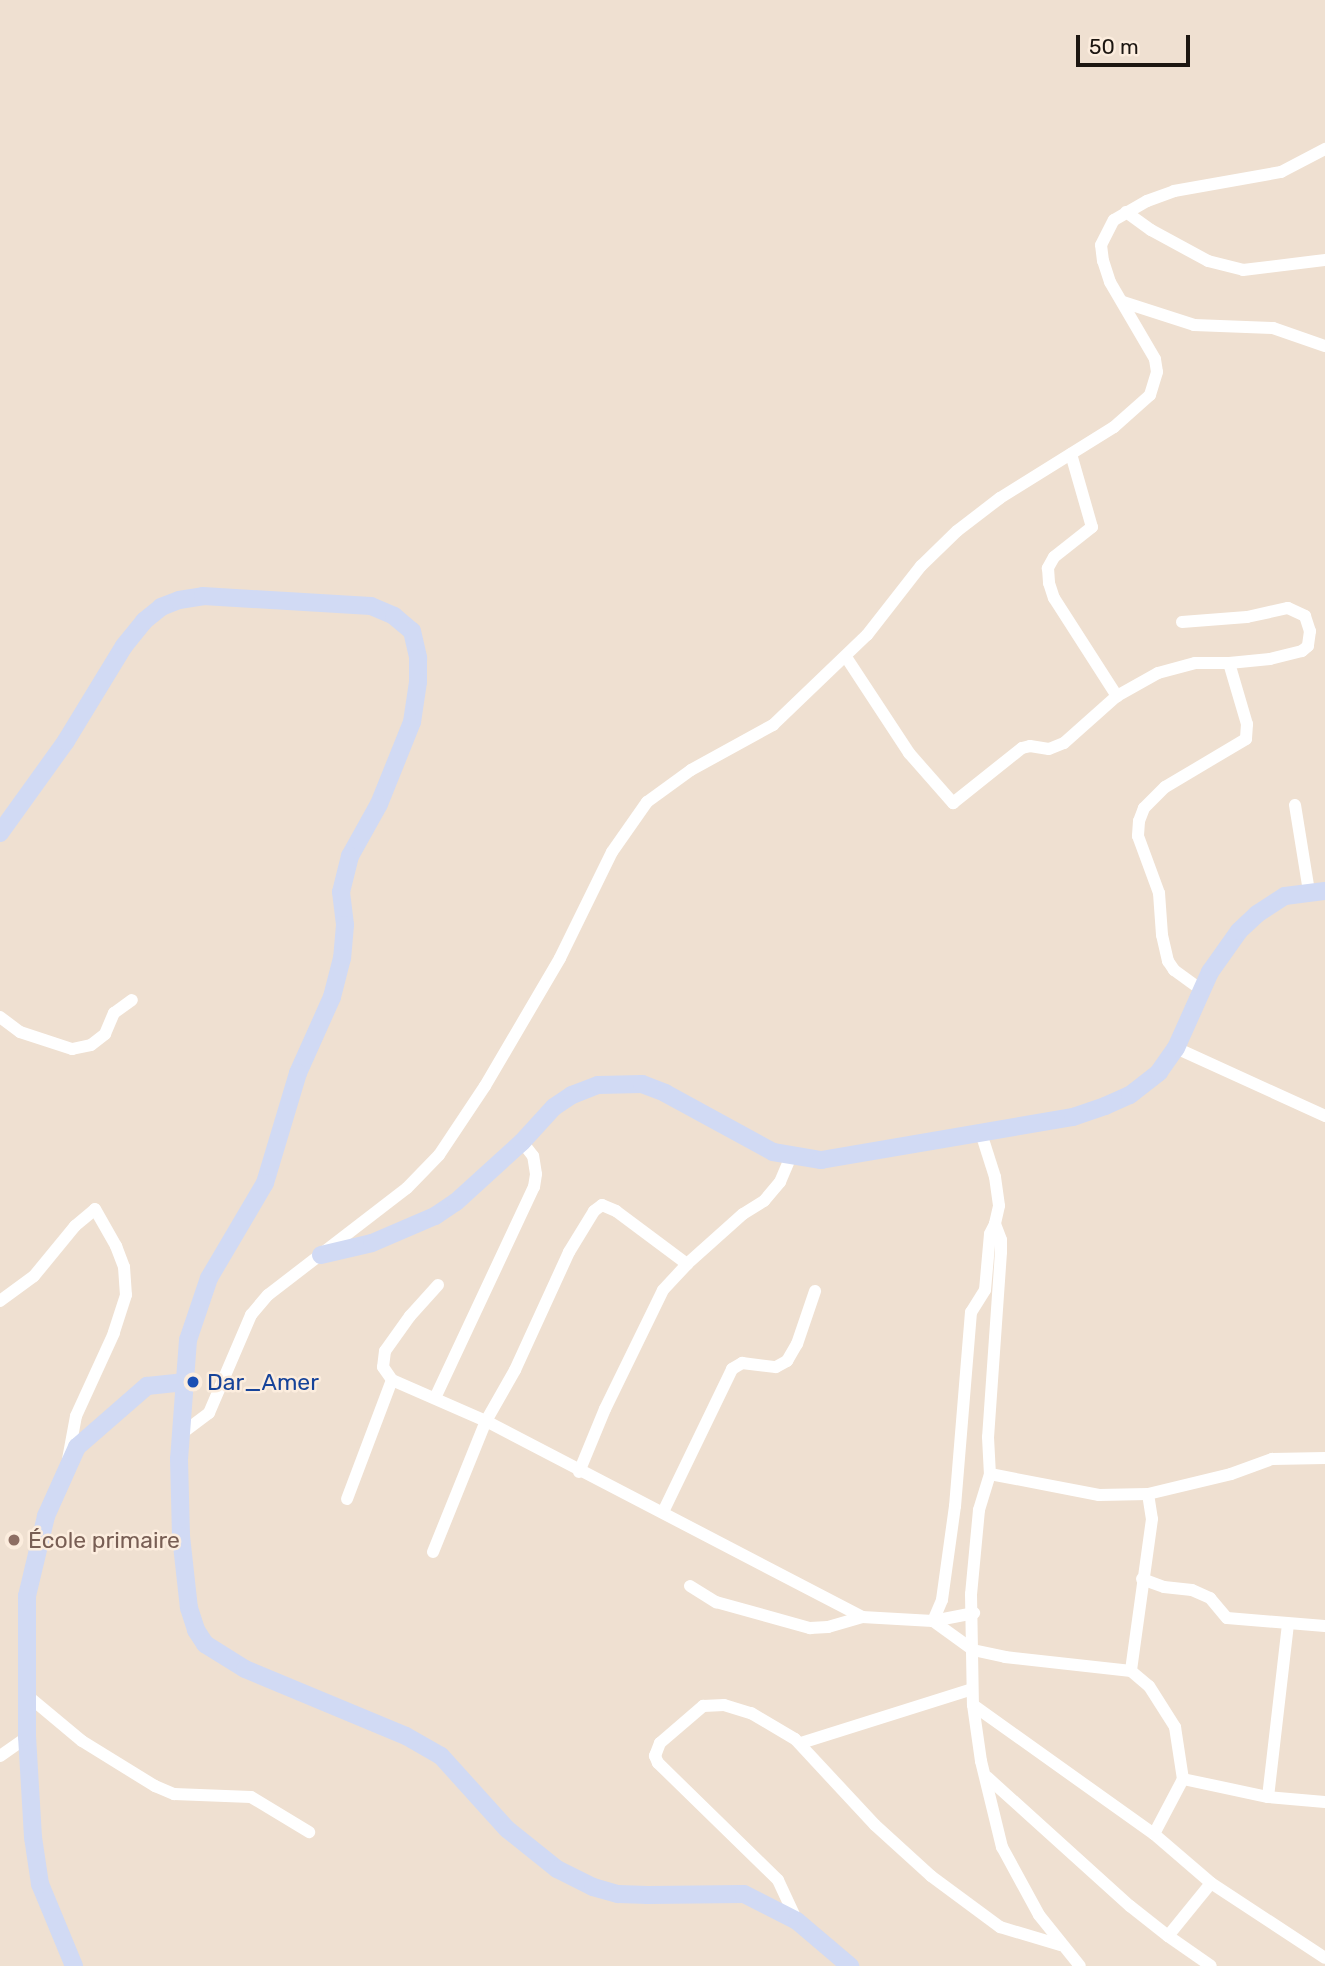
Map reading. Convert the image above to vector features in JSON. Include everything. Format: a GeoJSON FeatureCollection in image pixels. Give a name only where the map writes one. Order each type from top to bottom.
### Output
{"type":"FeatureCollection","features":[{"type":"Feature","properties":{"kind":"main road"},"geometry":{"type":"LineString","coordinates":[[0,833],[66,741],[124,646],[144,621],[162,607],[179,600],[203,596],[371,606],[394,616],[412,631],[418,658],[418,682],[412,722],[379,804],[350,856],[341,892],[345,925],[342,958],[332,997],[298,1073],[265,1184],[220,1254],[199,1301],[188,1340],[181,1434],[181,1536],[189,1608],[196,1630],[205,1644],[245,1669],[427,1747],[441,1756],[507,1829],[557,1869],[593,1887],[618,1894],[744,1894],[797,1921],[850,1966]]}},
{"type":"Feature","properties":{"kind":"main road"},"geometry":{"type":"LineString","coordinates":[[321,1255],[372,1243],[435,1216],[456,1202],[522,1142],[554,1107],[572,1095],[598,1085],[642,1084],[665,1093],[774,1152],[821,1160],[1073,1117],[1105,1106],[1146,1084],[1176,1048],[1223,951],[1256,914],[1285,896],[1317,891]]}},
{"type":"Feature","properties":{"kind":"main road"},"geometry":{"type":"LineString","coordinates":[[74,1966],[40,1884],[33,1837],[27,1737],[27,1596],[46,1516],[84,1439],[147,1386],[183,1382]]}},
{"type":"Feature","properties":{"kind":"street"},"geometry":{"type":"LineString","coordinates":[[181,1434],[209,1413],[251,1315],[288,1276],[321,1255],[407,1188],[439,1155],[492,1074],[560,957],[612,852],[647,802],[678,778],[773,725],[867,635],[921,566],[957,531],[1000,498],[1134,412],[1150,395],[1157,373],[1155,359],[1111,282],[1101,245],[1114,220],[1174,191],[1281,172],[1325,149]]}},
{"type":"Feature","properties":{"kind":"street"},"geometry":{"type":"LineString","coordinates":[[1126,212],[1176,245],[1208,261],[1243,270],[1325,260]]}},
{"type":"Feature","properties":{"kind":"street"},"geometry":{"type":"LineString","coordinates":[[1123,302],[1194,325],[1273,328],[1325,345]]}},
{"type":"Feature","properties":{"kind":"street"},"geometry":{"type":"LineString","coordinates":[[1071,454],[1092,527],[1054,557],[1048,568],[1049,583],[1055,598],[1117,696]]}},
{"type":"Feature","properties":{"kind":"street"},"geometry":{"type":"LineString","coordinates":[[846,657],[909,753],[953,803],[1022,748],[1030,746],[1049,749],[1064,743],[1117,696],[1158,673],[1195,663],[1270,659],[1302,651],[1310,640],[1306,616],[1287,608],[1247,617],[1182,622]]}},
{"type":"Feature","properties":{"kind":"street"},"geometry":{"type":"LineString","coordinates":[[1202,990],[1174,970],[1168,961],[1159,893],[1138,836],[1139,821],[1144,808],[1165,787],[1246,739],[1247,724],[1229,663]]}},
{"type":"Feature","properties":{"kind":"street"},"geometry":{"type":"LineString","coordinates":[[1296,805],[1317,891]]}},
{"type":"Feature","properties":{"kind":"street"},"geometry":{"type":"LineString","coordinates":[[0,1017],[20,1032],[72,1049],[91,1045],[105,1034],[114,1013],[132,1000]]}},
{"type":"Feature","properties":{"kind":"street"},"geometry":{"type":"LineString","coordinates":[[1176,1048],[1325,1116]]}},
{"type":"Feature","properties":{"kind":"street"},"geometry":{"type":"LineString","coordinates":[[933,1621],[942,1600],[955,1506],[971,1312],[985,1290],[990,1234],[999,1206],[995,1177],[981,1133]]}},
{"type":"Feature","properties":{"kind":"street"},"geometry":{"type":"LineString","coordinates":[[435,1398],[534,1187],[536,1174],[533,1156],[522,1142]]}},
{"type":"Feature","properties":{"kind":"street"},"geometry":{"type":"LineString","coordinates":[[579,1472],[663,1290],[687,1264],[744,1214],[764,1201],[780,1182],[791,1156]]}},
{"type":"Feature","properties":{"kind":"street"},"geometry":{"type":"LineString","coordinates":[[433,1552],[486,1421],[515,1370],[569,1252],[594,1211],[602,1205],[616,1210],[687,1264]]}},
{"type":"Feature","properties":{"kind":"street"},"geometry":{"type":"LineString","coordinates":[[0,1301],[34,1276],[75,1226],[94,1209],[116,1246],[124,1267],[126,1294],[114,1333],[70,1432],[68,1467]]}},
{"type":"Feature","properties":{"kind":"street"},"geometry":{"type":"LineString","coordinates":[[995,1224],[1002,1240],[1002,1252],[988,1437],[990,1474],[979,1510],[971,1594],[974,1613],[973,1705],[981,1761],[1002,1847],[1023,1889],[1060,1945],[1080,1966]]}},
{"type":"Feature","properties":{"kind":"street"},"geometry":{"type":"LineString","coordinates":[[438,1285],[399,1330],[386,1351],[383,1367],[392,1380],[486,1421],[579,1472],[663,1512],[862,1617]]}},
{"type":"Feature","properties":{"kind":"street"},"geometry":{"type":"LineString","coordinates":[[663,1512],[732,1369],[742,1363],[769,1368],[787,1361],[797,1344],[815,1291]]}},
{"type":"Feature","properties":{"kind":"street"},"geometry":{"type":"LineString","coordinates":[[347,1499],[392,1380]]}},
{"type":"Feature","properties":{"kind":"street"},"geometry":{"type":"LineString","coordinates":[[990,1474],[1099,1496],[1148,1494],[1231,1474],[1272,1460],[1325,1458]]}},
{"type":"Feature","properties":{"kind":"street"},"geometry":{"type":"LineString","coordinates":[[1131,1671],[1152,1519],[1148,1494]]}},
{"type":"Feature","properties":{"kind":"street"},"geometry":{"type":"LineString","coordinates":[[955,1506],[979,1510]]}},
{"type":"Feature","properties":{"kind":"street"},"geometry":{"type":"LineString","coordinates":[[1142,1579],[1210,1598],[1227,1618],[1325,1626]]}},
{"type":"Feature","properties":{"kind":"street"},"geometry":{"type":"LineString","coordinates":[[690,1586],[716,1602],[810,1628],[828,1627],[862,1617],[933,1621],[974,1613]]}},
{"type":"Feature","properties":{"kind":"street"},"geometry":{"type":"LineString","coordinates":[[933,1621],[973,1650],[1005,1657],[1131,1671],[1149,1686],[1175,1727],[1183,1779],[1154,1834]]}},
{"type":"Feature","properties":{"kind":"street"},"geometry":{"type":"LineString","coordinates":[[1268,1797],[1288,1624]]}},
{"type":"Feature","properties":{"kind":"street"},"geometry":{"type":"LineString","coordinates":[[802,1743],[972,1689]]}},
{"type":"Feature","properties":{"kind":"street"},"geometry":{"type":"LineString","coordinates":[[28,1696],[82,1741],[155,1786],[174,1794],[251,1797],[309,1832]]}},
{"type":"Feature","properties":{"kind":"street"},"geometry":{"type":"LineString","coordinates":[[797,1921],[778,1880],[684,1787],[660,1768],[655,1756],[668,1734],[704,1706],[724,1705],[751,1713],[802,1743],[874,1825],[931,1876],[1000,1927],[1060,1945]]}},
{"type":"Feature","properties":{"kind":"street"},"geometry":{"type":"LineString","coordinates":[[973,1705],[1154,1834],[1211,1882],[1325,1958]]}},
{"type":"Feature","properties":{"kind":"street"},"geometry":{"type":"LineString","coordinates":[[0,1756],[27,1737]]}},
{"type":"Feature","properties":{"kind":"street"},"geometry":{"type":"LineString","coordinates":[[987,1777],[1195,1961],[1211,1966]]}},
{"type":"Feature","properties":{"kind":"street"},"geometry":{"type":"LineString","coordinates":[[1183,1779],[1268,1797],[1325,1802]]}},
{"type":"Feature","properties":{"kind":"street"},"geometry":{"type":"LineString","coordinates":[[1168,1936],[1211,1882]]}},
{"type":"Feature","properties":{"kind":"place","name":"Dar_Amer"},"geometry":{"type":"Point","coordinates":[193,1382]}},
{"type":"Feature","properties":{"kind":"place","name":"École primaire"},"geometry":{"type":"Point","coordinates":[14,1540]}}]}
